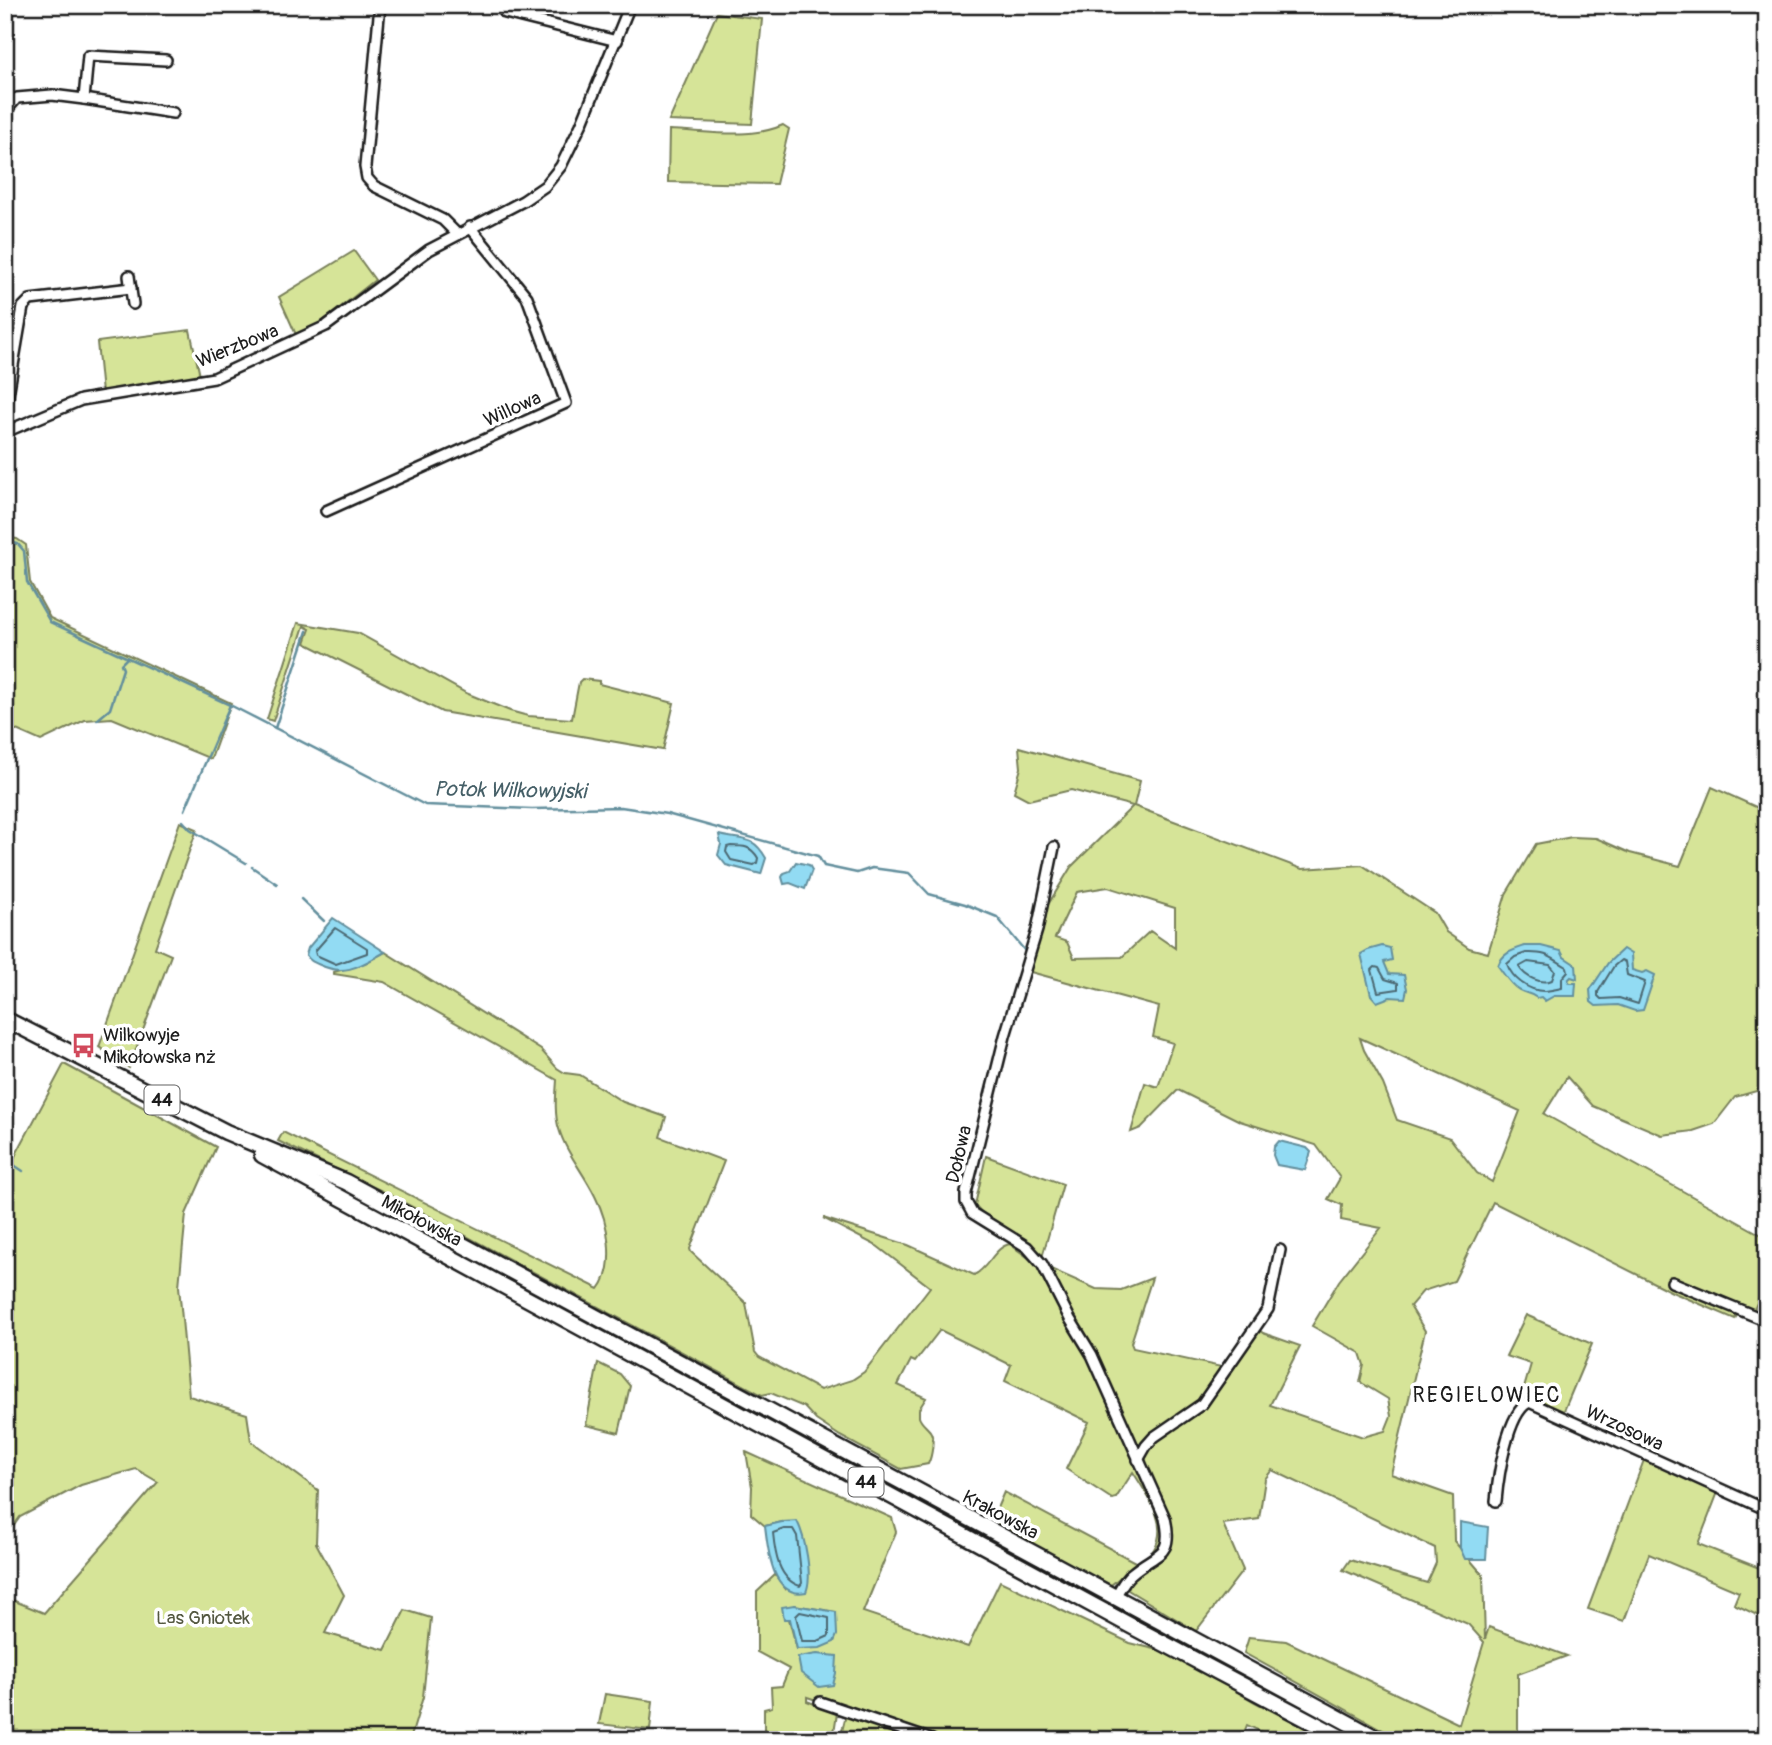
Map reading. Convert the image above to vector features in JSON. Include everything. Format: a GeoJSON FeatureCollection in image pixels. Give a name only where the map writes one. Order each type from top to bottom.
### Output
{"type":"FeatureCollection","features":[{"type":"Feature","properties":{"kind":"main road","name":"Mikołowska"},"geometry":{"type":"LineString","coordinates":[[5,1019],[226,1132],[346,1182],[605,1321]]}},
{"type":"Feature","properties":{"kind":"main road","name":"Mikołowska"},"geometry":{"type":"LineString","coordinates":[[226,1132],[267,1158],[601,1339]]}},
{"type":"Feature","properties":{"kind":"main road","name":"Krakowska"},"geometry":{"type":"LineString","coordinates":[[605,1321],[1380,1740]]}},
{"type":"Feature","properties":{"kind":"main road","name":"Krakowska"},"geometry":{"type":"LineString","coordinates":[[601,1339],[1346,1740]]}},
{"type":"Feature","properties":{"kind":"street"},"geometry":{"type":"LineString","coordinates":[[380,5],[366,176],[374,186],[443,220],[457,234]]}},
{"type":"Feature","properties":{"kind":"street","name":"Wierzbowa"},"geometry":{"type":"LineString","coordinates":[[5,432],[81,400],[214,378],[326,326],[429,250],[523,201],[545,186],[561,166],[617,41],[630,5]]}},
{"type":"Feature","properties":{"kind":"street"},"geometry":{"type":"LineString","coordinates":[[505,13],[617,41]]}},
{"type":"Feature","properties":{"kind":"street"},"geometry":{"type":"LineString","coordinates":[[84,99],[89,56],[166,60]]}},
{"type":"Feature","properties":{"kind":"street"},"geometry":{"type":"LineString","coordinates":[[5,133],[8,108],[18,98],[52,95],[173,113]]}},
{"type":"Feature","properties":{"kind":"street","name":"Willowa"},"geometry":{"type":"LineString","coordinates":[[326,511],[566,403],[527,297],[470,228]]}},
{"type":"Feature","properties":{"kind":"street"},"geometry":{"type":"LineString","coordinates":[[130,276],[133,304]]}},
{"type":"Feature","properties":{"kind":"street"},"geometry":{"type":"LineString","coordinates":[[5,412],[23,307],[30,300],[131,288]]}},
{"type":"Feature","properties":{"kind":"street","name":"Dołowa"},"geometry":{"type":"LineString","coordinates":[[1054,847],[1037,930],[1005,1036],[966,1193],[972,1213],[1027,1247],[1042,1264],[1092,1355],[1165,1518],[1168,1534],[1163,1552],[1131,1573],[1115,1597]]}},
{"type":"Feature","properties":{"kind":"street"},"geometry":{"type":"LineString","coordinates":[[1138,1460],[1154,1437],[1202,1404],[1268,1309],[1280,1250]]}},
{"type":"Feature","properties":{"kind":"street"},"geometry":{"type":"LineString","coordinates":[[1672,1282],[1767,1321]]}},
{"type":"Feature","properties":{"kind":"street","name":"Wrzosowa"},"geometry":{"type":"LineString","coordinates":[[1496,1501],[1503,1448],[1520,1411],[1524,1404],[1529,1402],[1767,1510]]}},
{"type":"Feature","properties":{"kind":"street"},"geometry":{"type":"LineString","coordinates":[[820,1702],[932,1740]]}},
{"type":"Feature","properties":{"kind":"green space"},"geometry":{"type":"Polygon","coordinates":[[[717,13],[762,19],[752,124],[669,121],[717,13]]]}},
{"type":"Feature","properties":{"kind":"green space"},"geometry":{"type":"Polygon","coordinates":[[[783,125],[789,129],[776,184],[668,182],[669,130],[742,133],[770,130],[783,125]]]}},
{"type":"Feature","properties":{"kind":"green space"},"geometry":{"type":"Polygon","coordinates":[[[354,251],[375,280],[323,321],[297,337],[279,297],[354,251]]]}},
{"type":"Feature","properties":{"kind":"green space"},"geometry":{"type":"Polygon","coordinates":[[[190,330],[200,376],[102,393],[97,342],[190,330]]]}},
{"type":"Feature","properties":{"kind":"green space"},"geometry":{"type":"Polygon","coordinates":[[[5,537],[17,539],[26,545],[30,582],[50,618],[231,703],[211,759],[112,718],[85,720],[41,741],[5,725],[5,537]]]}},
{"type":"Feature","properties":{"kind":"green space"},"geometry":{"type":"Polygon","coordinates":[[[298,623],[358,633],[466,693],[528,716],[572,719],[579,682],[582,679],[599,681],[599,684],[674,703],[663,750],[442,712],[305,643],[310,629],[304,626],[273,721],[267,719],[298,623]]]}},
{"type":"Feature","properties":{"kind":"green space"},"geometry":{"type":"Polygon","coordinates":[[[1019,747],[1140,781],[1134,806],[1302,869],[1362,865],[1435,913],[1446,932],[1469,948],[1488,953],[1506,894],[1536,844],[1572,837],[1596,838],[1630,853],[1680,866],[1712,787],[1767,812],[1767,1088],[1735,1097],[1714,1124],[1693,1131],[1662,1135],[1593,1106],[1567,1077],[1544,1114],[1767,1238],[1767,1280],[1753,1312],[1737,1315],[1735,1319],[1672,1292],[1493,1202],[1454,1281],[1423,1291],[1410,1306],[1425,1331],[1391,1474],[1453,1496],[1454,1541],[1483,1575],[1485,1639],[1489,1627],[1567,1656],[1518,1674],[1518,1740],[1401,1740],[1244,1653],[1249,1637],[1286,1641],[1459,1724],[1484,1642],[1468,1624],[1343,1570],[1350,1560],[1427,1583],[1436,1563],[1435,1548],[1272,1470],[1265,1479],[1259,1519],[1223,1524],[1243,1570],[1196,1631],[1128,1590],[1136,1564],[1111,1585],[990,1524],[1004,1492],[1137,1563],[1153,1551],[1158,1539],[1158,1519],[1150,1499],[1133,1472],[1116,1498],[1112,1499],[1066,1469],[1089,1422],[1005,1381],[1011,1365],[940,1330],[915,1362],[911,1360],[898,1385],[926,1398],[919,1409],[919,1417],[932,1434],[933,1442],[928,1464],[901,1469],[840,1436],[816,1420],[804,1407],[771,1393],[762,1395],[388,1194],[278,1141],[283,1132],[599,1289],[605,1279],[609,1256],[607,1230],[600,1206],[566,1146],[557,1123],[557,1080],[384,982],[334,974],[365,963],[385,952],[541,1050],[565,1073],[580,1075],[623,1102],[666,1117],[660,1137],[724,1161],[691,1252],[746,1303],[755,1352],[759,1357],[820,1390],[852,1380],[864,1372],[930,1287],[877,1246],[823,1218],[908,1245],[974,1275],[984,1268],[1000,1249],[1010,1244],[1036,1265],[1046,1283],[1051,1269],[1096,1289],[1121,1290],[1152,1278],[1131,1343],[1133,1348],[1221,1367],[1252,1325],[1263,1333],[1300,1346],[1270,1405],[1363,1437],[1385,1431],[1391,1416],[1388,1399],[1360,1382],[1364,1365],[1360,1353],[1312,1326],[1339,1281],[1381,1228],[1341,1220],[1342,1205],[1328,1199],[1340,1178],[1316,1145],[1240,1121],[1178,1090],[1141,1128],[1131,1132],[1145,1083],[1158,1087],[1173,1043],[1153,1037],[1159,1007],[1027,971],[1041,934],[1032,931],[1071,867],[1133,806],[1071,790],[1029,800],[1014,792],[1021,768],[1019,747]],[[1108,887],[1077,892],[1055,938],[1067,942],[1074,958],[1122,957],[1150,931],[1175,948],[1175,908],[1108,887]],[[1360,1038],[1397,1120],[1450,1138],[1477,1173],[1492,1182],[1520,1111],[1360,1038]]]}},
{"type":"Feature","properties":{"kind":"green space"},"geometry":{"type":"Polygon","coordinates":[[[180,822],[197,829],[155,948],[171,955],[129,1068],[99,1047],[180,822]]]}},
{"type":"Feature","properties":{"kind":"green space","name":"Las Gniotek"},"geometry":{"type":"Polygon","coordinates":[[[64,1064],[216,1147],[186,1214],[179,1286],[189,1396],[247,1414],[251,1441],[318,1490],[316,1543],[344,1595],[325,1633],[385,1650],[405,1610],[431,1618],[423,1697],[410,1740],[5,1740],[5,1597],[44,1613],[158,1482],[136,1469],[81,1485],[20,1517],[5,1538],[5,1175],[64,1064]]]}},
{"type":"Feature","properties":{"kind":"green space"},"geometry":{"type":"Polygon","coordinates":[[[986,1156],[1063,1184],[1043,1254],[983,1214],[975,1205],[986,1156]]]}},
{"type":"Feature","properties":{"kind":"green space"},"geometry":{"type":"Polygon","coordinates":[[[366,1200],[1368,1740],[1359,1740],[364,1204],[366,1200]]]}},
{"type":"Feature","properties":{"kind":"green space"},"geometry":{"type":"Polygon","coordinates":[[[1526,1315],[1592,1344],[1563,1413],[1520,1402],[1531,1364],[1506,1356],[1526,1315]]]}},
{"type":"Feature","properties":{"kind":"green space"},"geometry":{"type":"Polygon","coordinates":[[[598,1363],[620,1374],[630,1386],[619,1433],[586,1425],[598,1363]]]}},
{"type":"Feature","properties":{"kind":"green space"},"geometry":{"type":"Polygon","coordinates":[[[746,1452],[892,1518],[896,1532],[863,1612],[968,1647],[1000,1581],[1130,1643],[1171,1653],[1255,1702],[1328,1740],[1279,1740],[1247,1725],[1241,1740],[925,1740],[911,1735],[910,1740],[840,1740],[847,1710],[807,1697],[807,1701],[837,1713],[833,1739],[764,1740],[764,1709],[772,1707],[771,1687],[782,1686],[789,1669],[757,1652],[757,1592],[775,1575],[785,1588],[782,1522],[765,1526],[751,1514],[752,1487],[746,1452]],[[794,1605],[789,1619],[797,1649],[836,1612],[794,1605]]]}},
{"type":"Feature","properties":{"kind":"green space"},"geometry":{"type":"Polygon","coordinates":[[[1644,1460],[1718,1492],[1698,1544],[1767,1571],[1767,1620],[1734,1604],[1739,1592],[1649,1554],[1624,1621],[1588,1609],[1644,1460]]]}},
{"type":"Feature","properties":{"kind":"green space"},"geometry":{"type":"Polygon","coordinates":[[[605,1694],[653,1701],[650,1730],[599,1724],[605,1694]]]}},
{"type":"Feature","properties":{"kind":"water"},"geometry":{"type":"Polygon","coordinates":[[[719,835],[746,840],[756,845],[766,858],[761,874],[726,865],[718,855],[721,844],[719,835]]]}},
{"type":"Feature","properties":{"kind":"water"},"geometry":{"type":"Polygon","coordinates":[[[796,862],[809,865],[812,870],[805,889],[790,883],[784,884],[784,873],[790,871],[796,862]]]}},
{"type":"Feature","properties":{"kind":"water"},"geometry":{"type":"Polygon","coordinates":[[[333,918],[385,952],[346,970],[329,968],[312,961],[306,955],[308,948],[333,918]]]}},
{"type":"Feature","properties":{"kind":"water"},"geometry":{"type":"Polygon","coordinates":[[[1382,946],[1390,948],[1392,960],[1384,962],[1389,974],[1404,975],[1407,989],[1405,998],[1390,997],[1377,1002],[1371,995],[1361,954],[1382,946]]]}},
{"type":"Feature","properties":{"kind":"water"},"geometry":{"type":"Polygon","coordinates":[[[1525,946],[1541,946],[1561,951],[1564,957],[1576,965],[1577,979],[1571,977],[1568,980],[1570,983],[1576,983],[1575,996],[1554,996],[1545,1001],[1541,997],[1537,998],[1519,990],[1507,979],[1498,966],[1500,962],[1505,955],[1525,946]]]}},
{"type":"Feature","properties":{"kind":"water"},"geometry":{"type":"Polygon","coordinates":[[[1623,949],[1631,954],[1632,970],[1642,973],[1647,971],[1655,975],[1643,1010],[1635,1011],[1618,1005],[1596,1006],[1591,1002],[1590,990],[1608,963],[1623,949]]]}},
{"type":"Feature","properties":{"kind":"water"},"geometry":{"type":"Polygon","coordinates":[[[1279,1141],[1307,1148],[1311,1152],[1305,1170],[1277,1165],[1273,1155],[1274,1147],[1279,1141]]]}},
{"type":"Feature","properties":{"kind":"water"},"geometry":{"type":"Polygon","coordinates":[[[797,1521],[807,1556],[809,1576],[806,1592],[795,1592],[779,1581],[770,1559],[766,1536],[765,1526],[797,1521]]]}},
{"type":"Feature","properties":{"kind":"water"},"geometry":{"type":"Polygon","coordinates":[[[1460,1522],[1488,1527],[1486,1559],[1465,1559],[1460,1548],[1460,1522]]]}},
{"type":"Feature","properties":{"kind":"water"},"geometry":{"type":"Polygon","coordinates":[[[794,1605],[836,1612],[837,1635],[834,1642],[820,1648],[797,1649],[790,1619],[784,1619],[782,1607],[794,1605]]]}},
{"type":"Feature","properties":{"kind":"water"},"geometry":{"type":"Polygon","coordinates":[[[817,1654],[837,1656],[833,1685],[819,1687],[801,1673],[798,1657],[817,1654]]]}},
{"type":"Feature","properties":{"kind":"waterway","name":"Potok Wilkowyjski"},"geometry":{"type":"LineString","coordinates":[[5,541],[18,544],[24,551],[27,582],[50,622],[230,705],[425,805],[532,809],[621,807],[667,814],[818,856],[824,866],[857,873],[872,868],[909,873],[929,894],[997,917],[1025,951]]}},
{"type":"Feature","properties":{"kind":"waterway"},"geometry":{"type":"LineString","coordinates":[[275,728],[307,631]]}},
{"type":"Feature","properties":{"kind":"waterway"},"geometry":{"type":"LineString","coordinates":[[97,720],[110,709],[123,669],[121,664],[127,658]]}},
{"type":"Feature","properties":{"kind":"waterway"},"geometry":{"type":"LineString","coordinates":[[185,810],[230,705]]}},
{"type":"Feature","properties":{"kind":"waterway"},"geometry":{"type":"LineString","coordinates":[[183,821],[190,829],[246,863]]}},
{"type":"Feature","properties":{"kind":"waterway"},"geometry":{"type":"LineString","coordinates":[[252,867],[277,884]]}},
{"type":"Feature","properties":{"kind":"waterway"},"geometry":{"type":"LineString","coordinates":[[301,899],[324,921]]}},
{"type":"Feature","properties":{"kind":"waterway"},"geometry":{"type":"LineString","coordinates":[[5,1159],[23,1171]]}},
{"type":"Feature","properties":{"kind":"place","name":"Wilkowyje Mikołowska nż"},"geometry":{"type":"Point","coordinates":[83,1045]}},
{"type":"Feature","properties":{"kind":"district","name":"REGIELOWIEC"},"geometry":{"type":"Point","coordinates":[1487,1395]}}]}
